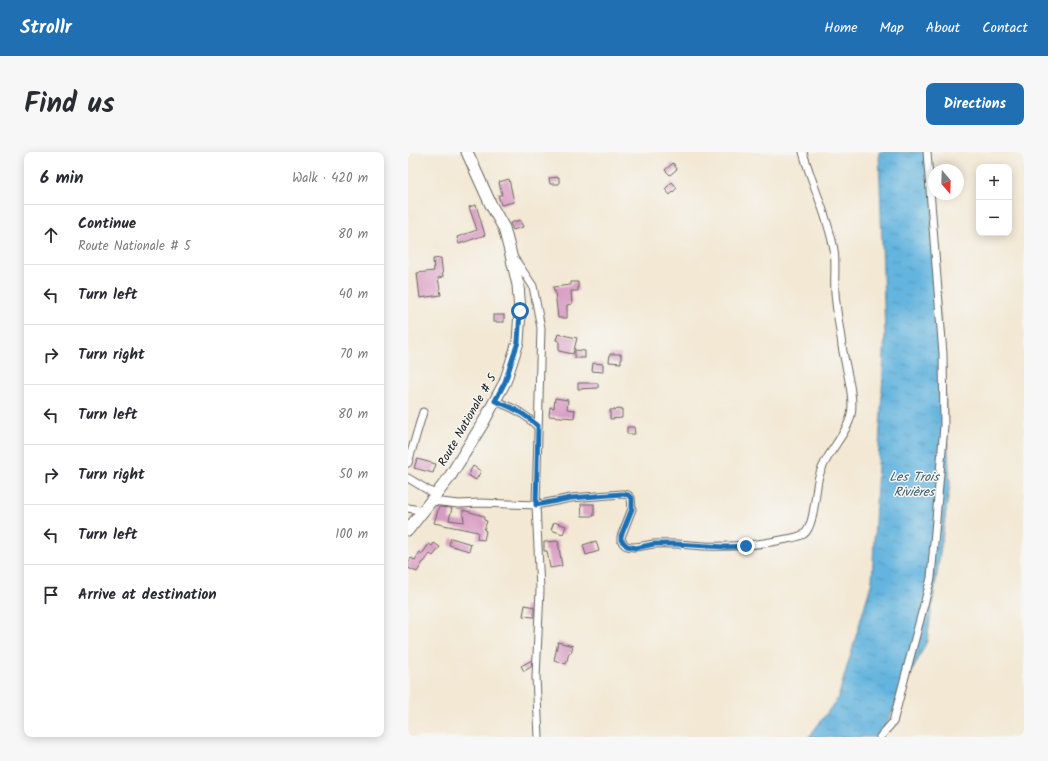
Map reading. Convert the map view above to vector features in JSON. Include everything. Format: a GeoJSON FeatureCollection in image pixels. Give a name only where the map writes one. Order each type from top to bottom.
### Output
{"type":"FeatureCollection","features":[{"type":"Feature","properties":{"kind":"main road","name":"Route Nationale # 5"},"geometry":{"type":"LineString","coordinates":[[408,530],[449,478],[495,401],[505,382],[518,342],[520,311],[518,285],[504,228],[491,205],[467,152]]}},
{"type":"Feature","properties":{"kind":"street"},"geometry":{"type":"LineString","coordinates":[[408,478],[434,498],[459,504],[480,503],[536,505],[571,498],[622,494],[628,495],[632,498],[632,509],[621,536],[621,540],[627,546],[636,548],[654,544],[725,547],[746,546],[804,534],[808,529],[814,507],[818,478],[822,466],[846,428],[851,416],[852,408],[835,292],[836,270],[834,250],[828,223],[803,152]]}},
{"type":"Feature","properties":{"kind":"street"},"geometry":{"type":"LineString","coordinates":[[880,737],[893,722],[931,578],[944,426],[943,354],[927,152]]}},
{"type":"Feature","properties":{"kind":"street"},"geometry":{"type":"LineString","coordinates":[[510,251],[533,286],[541,328],[536,505],[540,590],[536,677],[539,737]]}},
{"type":"Feature","properties":{"kind":"street"},"geometry":{"type":"LineString","coordinates":[[495,401],[520,411],[538,426]]}},
{"type":"Feature","properties":{"kind":"street"},"geometry":{"type":"LineString","coordinates":[[408,463],[423,412]]}},
{"type":"Feature","properties":{"kind":"street"},"geometry":{"type":"LineString","coordinates":[[408,508],[424,510]]}},
{"type":"Feature","properties":{"kind":"water","name":"Les Trois Rivières"},"geometry":{"type":"Polygon","coordinates":[[[879,152],[925,152],[928,166],[928,200],[933,200],[950,484],[927,641],[880,737],[809,737],[838,698],[872,581],[885,334],[879,152]]]}},
{"type":"Feature","properties":{"kind":"building"},"geometry":{"type":"Polygon","coordinates":[[[673,163],[677,169],[670,175],[665,170],[673,163]]]}},
{"type":"Feature","properties":{"kind":"building"},"geometry":{"type":"Polygon","coordinates":[[[559,177],[559,184],[550,184],[549,178],[559,177]]]}},
{"type":"Feature","properties":{"kind":"building"},"geometry":{"type":"Polygon","coordinates":[[[509,179],[514,202],[501,205],[498,195],[502,195],[499,182],[509,179]]]}},
{"type":"Feature","properties":{"kind":"building"},"geometry":{"type":"Polygon","coordinates":[[[672,182],[677,188],[670,195],[665,189],[672,182]]]}},
{"type":"Feature","properties":{"kind":"building"},"geometry":{"type":"Polygon","coordinates":[[[476,205],[485,235],[459,244],[457,237],[477,230],[469,207],[476,205]]]}},
{"type":"Feature","properties":{"kind":"building"},"geometry":{"type":"Polygon","coordinates":[[[520,220],[523,227],[513,230],[510,223],[520,220]]]}},
{"type":"Feature","properties":{"kind":"building"},"geometry":{"type":"Polygon","coordinates":[[[441,258],[443,277],[438,278],[441,295],[420,298],[417,273],[434,271],[433,259],[441,258]]]}},
{"type":"Feature","properties":{"kind":"building"},"geometry":{"type":"Polygon","coordinates":[[[571,282],[578,282],[578,291],[571,291],[572,304],[567,305],[567,318],[558,318],[555,291],[553,287],[571,285],[571,282]]]}},
{"type":"Feature","properties":{"kind":"building"},"geometry":{"type":"Polygon","coordinates":[[[493,315],[504,315],[504,322],[493,322],[493,315]]]}},
{"type":"Feature","properties":{"kind":"building"},"geometry":{"type":"Polygon","coordinates":[[[558,334],[577,338],[573,354],[559,351],[559,341],[556,340],[558,334]]]}},
{"type":"Feature","properties":{"kind":"building"},"geometry":{"type":"Polygon","coordinates":[[[575,350],[585,351],[585,358],[575,358],[575,350]]]}},
{"type":"Feature","properties":{"kind":"building"},"geometry":{"type":"Polygon","coordinates":[[[610,354],[621,354],[621,363],[609,362],[610,354]]]}},
{"type":"Feature","properties":{"kind":"building"},"geometry":{"type":"Polygon","coordinates":[[[593,363],[603,364],[603,372],[592,371],[593,363]]]}},
{"type":"Feature","properties":{"kind":"building"},"geometry":{"type":"Polygon","coordinates":[[[578,383],[598,383],[598,388],[578,389],[578,383]]]}},
{"type":"Feature","properties":{"kind":"building"},"geometry":{"type":"Polygon","coordinates":[[[555,398],[568,400],[567,409],[575,410],[574,418],[549,416],[550,407],[554,408],[555,398]]]}},
{"type":"Feature","properties":{"kind":"building"},"geometry":{"type":"Polygon","coordinates":[[[622,409],[622,418],[610,419],[610,410],[622,409]]]}},
{"type":"Feature","properties":{"kind":"building"},"geometry":{"type":"Polygon","coordinates":[[[627,427],[634,427],[635,434],[627,434],[627,427]]]}},
{"type":"Feature","properties":{"kind":"building"},"geometry":{"type":"Polygon","coordinates":[[[417,459],[436,464],[433,473],[414,468],[417,459]]]}},
{"type":"Feature","properties":{"kind":"building"},"geometry":{"type":"Polygon","coordinates":[[[473,466],[481,471],[476,480],[468,475],[473,466]]]}},
{"type":"Feature","properties":{"kind":"building"},"geometry":{"type":"Polygon","coordinates":[[[581,504],[594,504],[594,516],[582,516],[581,504]]]}},
{"type":"Feature","properties":{"kind":"building"},"geometry":{"type":"Polygon","coordinates":[[[439,507],[452,508],[449,520],[464,522],[463,510],[484,516],[484,520],[487,521],[484,530],[486,531],[484,540],[477,539],[478,532],[434,523],[439,507]]]}},
{"type":"Feature","properties":{"kind":"building"},"geometry":{"type":"Polygon","coordinates":[[[554,522],[566,526],[563,534],[551,530],[554,522]]]}},
{"type":"Feature","properties":{"kind":"building"},"geometry":{"type":"Polygon","coordinates":[[[451,538],[471,544],[469,551],[449,545],[451,538]]]}},
{"type":"Feature","properties":{"kind":"building"},"geometry":{"type":"Polygon","coordinates":[[[558,541],[562,566],[550,568],[547,551],[544,551],[544,542],[558,541]]]}},
{"type":"Feature","properties":{"kind":"building"},"geometry":{"type":"Polygon","coordinates":[[[596,541],[599,551],[586,555],[583,545],[596,541]]]}},
{"type":"Feature","properties":{"kind":"building"},"geometry":{"type":"Polygon","coordinates":[[[434,543],[440,547],[433,556],[430,554],[417,572],[408,568],[411,558],[415,560],[420,552],[422,554],[429,544],[432,546],[434,543]]]}},
{"type":"Feature","properties":{"kind":"building"},"geometry":{"type":"Polygon","coordinates":[[[525,605],[534,607],[534,617],[523,616],[525,605]]]}},
{"type":"Feature","properties":{"kind":"building"},"geometry":{"type":"Polygon","coordinates":[[[558,642],[573,646],[566,664],[554,660],[558,642]]]}},
{"type":"Feature","properties":{"kind":"building"},"geometry":{"type":"Polygon","coordinates":[[[532,660],[531,667],[524,671],[521,666],[532,660]]]}},
{"type":"Feature","properties":{"kind":"route"},"geometry":{"type":"LineString","coordinates":[[520,311],[518,342],[505,382],[495,401],[515,408],[538,426],[536,505],[571,498],[622,494],[628,495],[632,498],[632,509],[621,536],[623,544],[627,546],[636,548],[654,544],[725,547],[746,546]]}}]}
